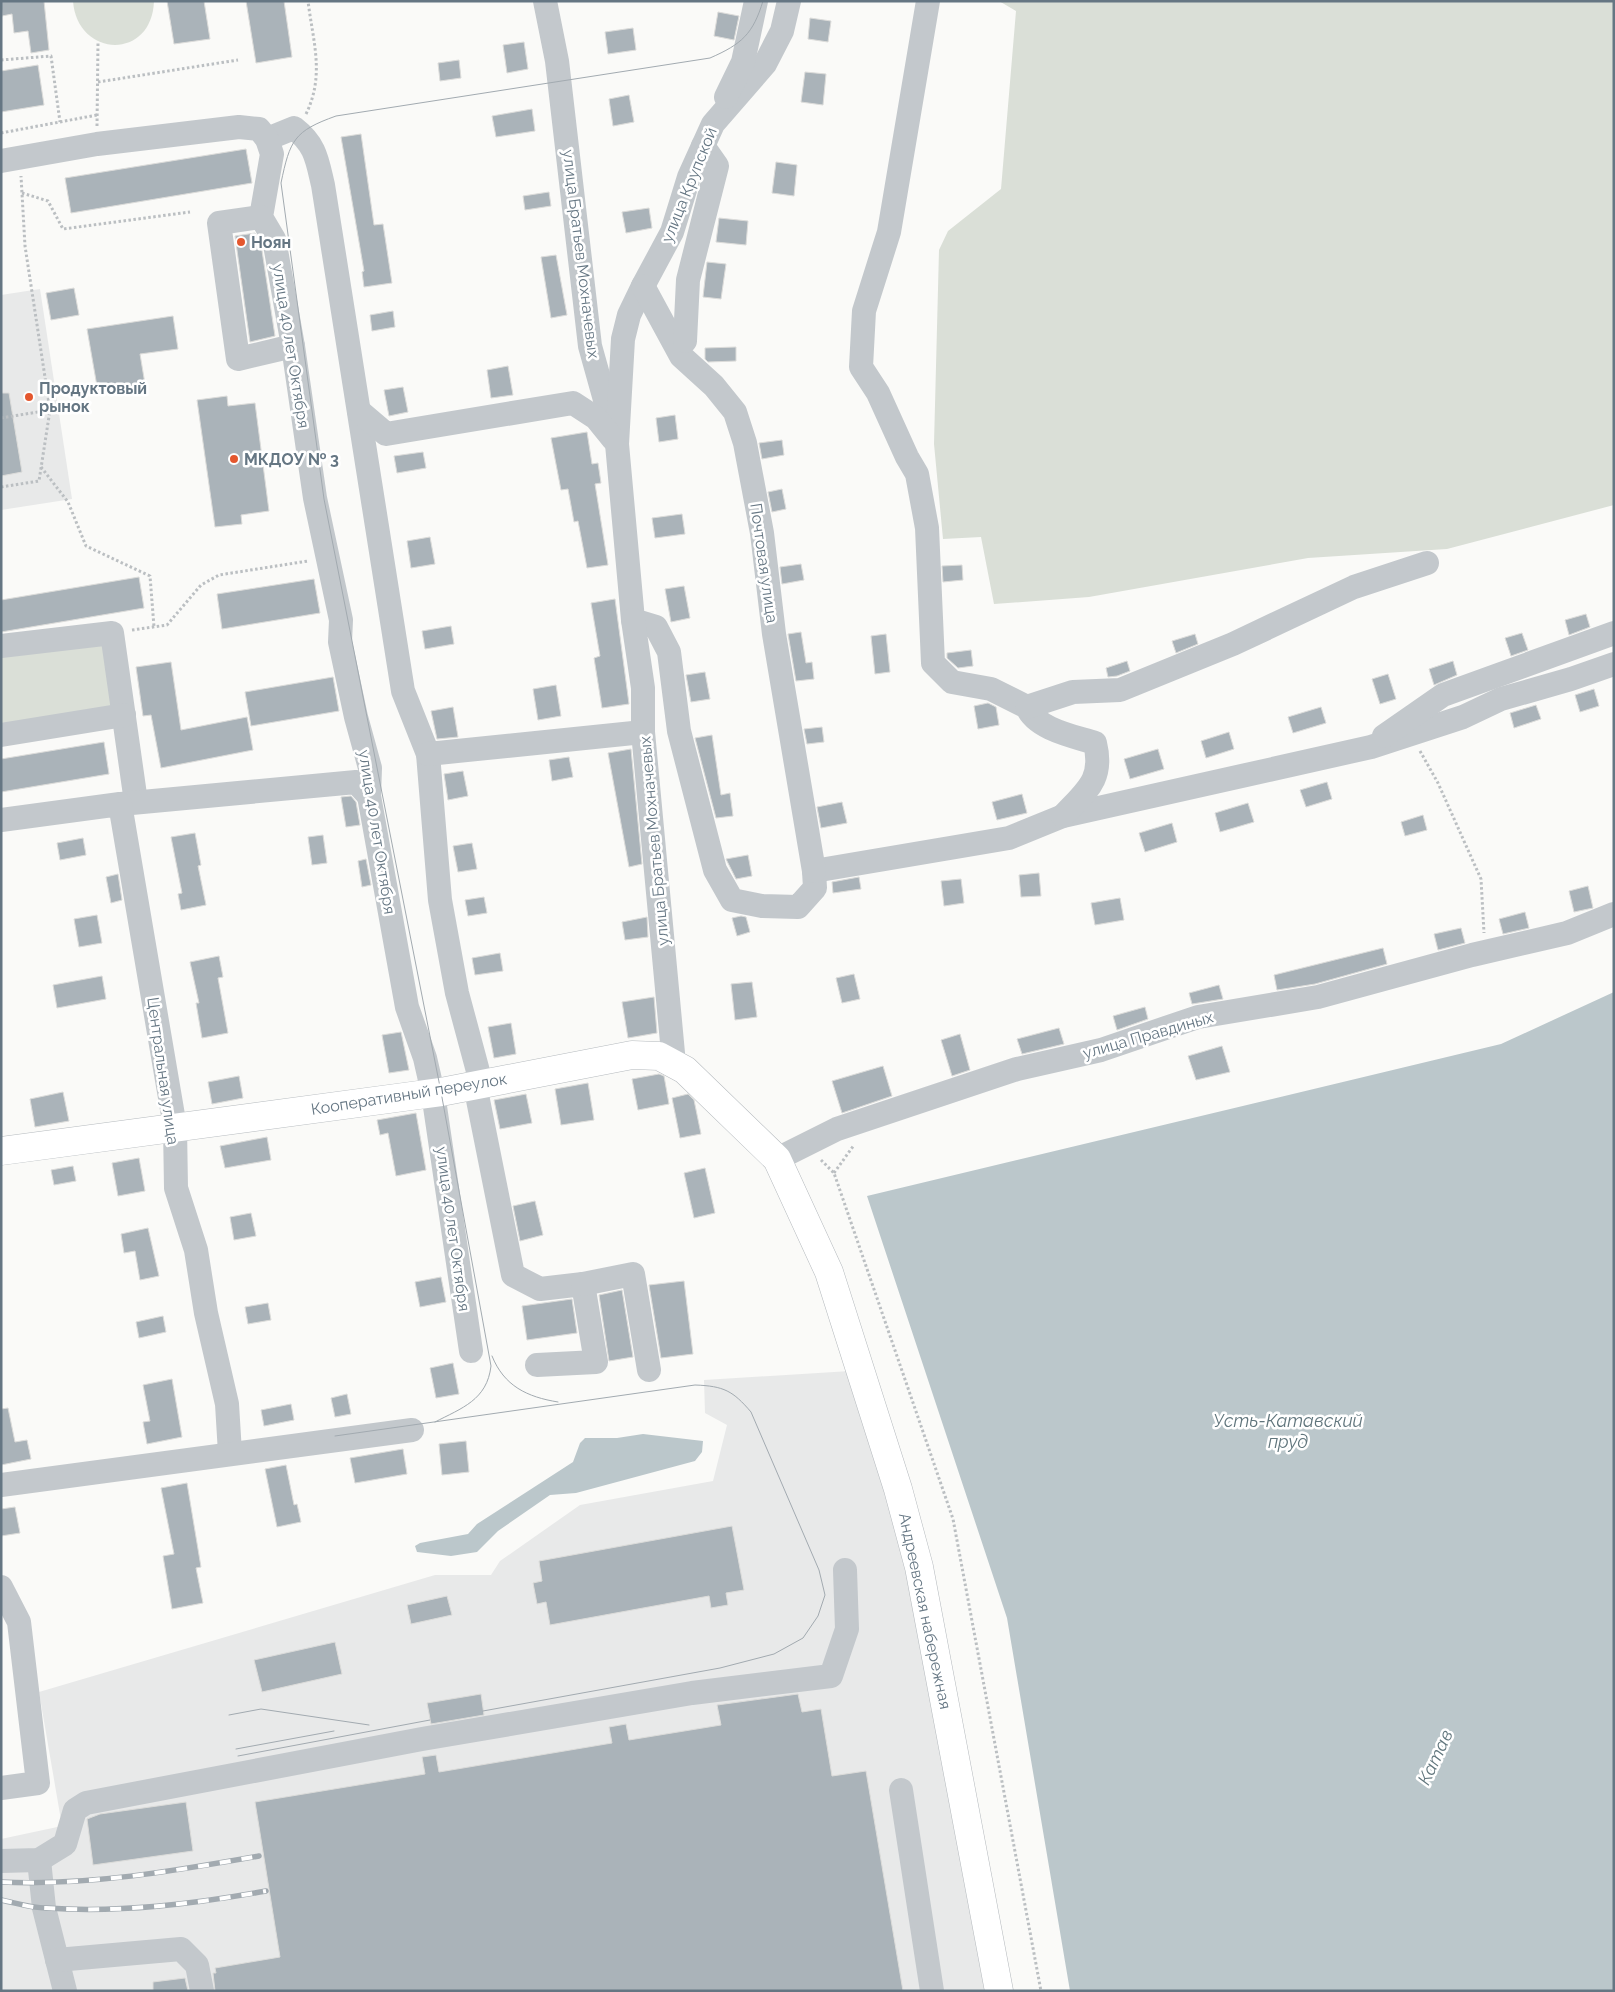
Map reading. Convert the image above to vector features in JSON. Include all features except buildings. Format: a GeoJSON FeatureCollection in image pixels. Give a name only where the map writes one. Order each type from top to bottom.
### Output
{"type":"FeatureCollection","features":[{"type":"Feature","properties":{"kind":"main road","name":"Кооперативный переулок"},"geometry":{"type":"LineString","coordinates":[[1,1151],[433,1093],[632,1055],[659,1056],[685,1070],[777,1159]]}},
{"type":"Feature","properties":{"kind":"main road","name":"Андреевская набережная"},"geometry":{"type":"LineString","coordinates":[[777,1159],[828,1272],[903,1507],[919,1567],[999,1991]]}},
{"type":"Feature","properties":{"kind":"street","name":"улица Братьев Мохначевых"},"geometry":{"type":"LineString","coordinates":[[545,1],[557,61],[590,346],[617,444],[633,620],[643,688],[643,732],[673,1053],[670,1062]]}},
{"type":"Feature","properties":{"kind":"street"},"geometry":{"type":"LineString","coordinates":[[713,124],[743,62],[756,1]]}},
{"type":"Feature","properties":{"kind":"street","name":"улица Крупской"},"geometry":{"type":"LineString","coordinates":[[617,444],[622,339],[629,315],[672,232],[689,177],[713,124],[765,64],[782,31],[789,1]]}},
{"type":"Feature","properties":{"kind":"street"},"geometry":{"type":"LineString","coordinates":[[928,1],[889,232],[864,311],[861,366],[878,393],[907,457],[917,474],[927,528],[933,663],[952,682],[991,689],[1027,706],[1073,692],[1120,690],[1233,644],[1354,587],[1427,563]]}},
{"type":"Feature","properties":{"kind":"street"},"geometry":{"type":"LineString","coordinates":[[10,159],[97,144],[239,127],[259,129],[267,139],[272,154],[261,216],[219,223],[238,359],[293,346]]}},
{"type":"Feature","properties":{"kind":"street"},"geometry":{"type":"LineString","coordinates":[[267,139],[294,128],[314,147],[323,185],[403,691],[428,754],[440,900],[458,993],[479,1075],[513,1275],[540,1289],[583,1284],[633,1274],[649,1370]]}},
{"type":"Feature","properties":{"kind":"street"},"geometry":{"type":"LineString","coordinates":[[685,341],[688,280],[717,166],[703,146]]}},
{"type":"Feature","properties":{"kind":"street","name":"улица 40 лет Октября"},"geometry":{"type":"LineString","coordinates":[[261,216],[274,239],[293,346],[315,498],[341,620],[340,642],[356,717],[370,768],[369,796],[407,1007],[425,1058],[433,1093],[471,1351]]}},
{"type":"Feature","properties":{"kind":"street","name":"Почтовая улица"},"geometry":{"type":"LineString","coordinates":[[643,286],[681,356],[714,386],[735,412],[745,443],[762,533],[774,634],[814,871]]}},
{"type":"Feature","properties":{"kind":"street"},"geometry":{"type":"LineString","coordinates":[[359,411],[386,434],[573,403],[596,418],[617,444]]}},
{"type":"Feature","properties":{"kind":"street"},"geometry":{"type":"LineString","coordinates":[[633,620],[656,628],[669,652],[678,732],[715,870],[732,900],[762,906],[798,906],[814,888],[814,871],[1009,838],[1064,816],[1371,747],[1463,717],[1501,699],[1571,679],[1614,664]]}},
{"type":"Feature","properties":{"kind":"street"},"geometry":{"type":"LineString","coordinates":[[1,646],[112,633]]}},
{"type":"Feature","properties":{"kind":"street","name":"Центральная улица"},"geometry":{"type":"LineString","coordinates":[[112,633],[124,715],[128,803],[175,1127],[176,1188],[196,1250],[206,1313],[227,1404],[230,1453]]}},
{"type":"Feature","properties":{"kind":"street"},"geometry":{"type":"LineString","coordinates":[[1371,747],[1407,718],[1443,695],[1614,633]]}},
{"type":"Feature","properties":{"kind":"street"},"geometry":{"type":"LineString","coordinates":[[1027,706],[1031,716],[1061,732],[1095,743],[1099,760],[1095,780],[1064,816]]}},
{"type":"Feature","properties":{"kind":"street"},"geometry":{"type":"LineString","coordinates":[[1,735],[124,715]]}},
{"type":"Feature","properties":{"kind":"street"},"geometry":{"type":"LineString","coordinates":[[428,754],[643,732]]}},
{"type":"Feature","properties":{"kind":"street"},"geometry":{"type":"LineString","coordinates":[[1,820],[128,803],[356,782],[369,796]]}},
{"type":"Feature","properties":{"kind":"street","name":"улица Правдиных"},"geometry":{"type":"LineString","coordinates":[[777,1159],[837,1130],[1017,1069],[1100,1050],[1198,1018],[1318,997],[1472,955],[1567,933],[1614,914]]}},
{"type":"Feature","properties":{"kind":"street"},"geometry":{"type":"LineString","coordinates":[[537,1365],[596,1362],[583,1284]]}},
{"type":"Feature","properties":{"kind":"street"},"geometry":{"type":"LineString","coordinates":[[1,1485],[412,1430]]}},
{"type":"Feature","properties":{"kind":"street"},"geometry":{"type":"LineString","coordinates":[[1,1861],[39,1860],[65,1844],[75,1810],[86,1803],[422,1739],[692,1693],[831,1676],[847,1630],[846,1570]]}},
{"type":"Feature","properties":{"kind":"street"},"geometry":{"type":"LineString","coordinates":[[1,1587],[19,1622],[38,1783],[1,1788]]}},
{"type":"Feature","properties":{"kind":"street"},"geometry":{"type":"LineString","coordinates":[[901,1790],[932,1991]]}},
{"type":"Feature","properties":{"kind":"street"},"geometry":{"type":"LineString","coordinates":[[39,1860],[44,1908],[65,1991]]}},
{"type":"Feature","properties":{"kind":"street"},"geometry":{"type":"LineString","coordinates":[[57,1960],[180,1949],[198,1965],[202,1991]]}},
{"type":"Feature","properties":{"kind":"path"},"geometry":{"type":"LineString","coordinates":[[294,128],[305,116],[314,98],[318,76],[308,1]]}},
{"type":"Feature","properties":{"kind":"path"},"geometry":{"type":"LineString","coordinates":[[97,144],[98,42]]}},
{"type":"Feature","properties":{"kind":"path"},"geometry":{"type":"LineString","coordinates":[[1,60],[51,56],[60,122]]}},
{"type":"Feature","properties":{"kind":"path"},"geometry":{"type":"LineString","coordinates":[[98,82],[238,60]]}},
{"type":"Feature","properties":{"kind":"path"},"geometry":{"type":"LineString","coordinates":[[1,133],[97,116]]}},
{"type":"Feature","properties":{"kind":"path"},"geometry":{"type":"LineString","coordinates":[[1,487],[39,481],[50,410],[25,246],[22,193],[10,159]]}},
{"type":"Feature","properties":{"kind":"path"},"geometry":{"type":"LineString","coordinates":[[22,193],[48,201],[63,229],[190,212]]}},
{"type":"Feature","properties":{"kind":"path"},"geometry":{"type":"LineString","coordinates":[[1,418],[50,410]]}},
{"type":"Feature","properties":{"kind":"path"},"geometry":{"type":"LineString","coordinates":[[41,467],[68,502],[86,546],[150,576],[154,627]]}},
{"type":"Feature","properties":{"kind":"path"},"geometry":{"type":"LineString","coordinates":[[112,633],[167,625],[201,585],[219,574],[308,561]]}},
{"type":"Feature","properties":{"kind":"path"},"geometry":{"type":"LineString","coordinates":[[1411,734],[1438,783],[1481,879],[1484,934],[1472,955]]}},
{"type":"Feature","properties":{"kind":"path"},"geometry":{"type":"LineString","coordinates":[[834,1173],[856,1142]]}},
{"type":"Feature","properties":{"kind":"shaded area"},"geometry":{"type":"Polygon","coordinates":[[[73,1],[154,1],[150,21],[141,34],[129,42],[114,45],[100,42],[87,33],[78,20],[73,1]]]}},
{"type":"Feature","properties":{"kind":"shaded area"},"geometry":{"type":"Polygon","coordinates":[[[999,1],[1614,1],[1614,505],[1447,549],[1308,558],[1089,597],[994,604],[981,537],[943,539],[934,444],[939,250],[948,231],[1001,189],[1016,11],[999,1]]]}},
{"type":"Feature","properties":{"kind":"shaded area","name":"Продуктовый рынок"},"geometry":{"type":"Polygon","coordinates":[[[40,289],[72,499],[1,510],[1,295],[40,289]]]}},
{"type":"Feature","properties":{"kind":"shaded area"},"geometry":{"type":"Polygon","coordinates":[[[103,641],[113,716],[1,731],[1,654],[103,641]]]}},
{"type":"Feature","properties":{"kind":"shaded area"},"geometry":{"type":"Polygon","coordinates":[[[850,1371],[907,1530],[991,1991],[1,1991],[1,1839],[62,1826],[39,1692],[435,1575],[491,1575],[500,1561],[580,1505],[713,1481],[727,1425],[705,1413],[704,1380],[850,1371]]]}},
{"type":"Feature","properties":{"kind":"water","name":"Усть-Катавский пруд"},"geometry":{"type":"Polygon","coordinates":[[[1614,992],[1614,1991],[1070,1991],[1007,1618],[867,1196],[1501,1044],[1614,992]]]}},
{"type":"Feature","properties":{"kind":"water"},"geometry":{"type":"Polygon","coordinates":[[[643,1434],[703,1441],[702,1452],[695,1461],[576,1493],[550,1495],[498,1531],[477,1552],[451,1556],[417,1552],[415,1546],[420,1543],[468,1534],[477,1524],[573,1462],[580,1443],[585,1438],[617,1438],[643,1434]]]}},
{"type":"Feature","properties":{"kind":"tram line"},"geometry":{"type":"LineString","coordinates":[[435,1422],[472,1402],[479,1395],[489,1378],[491,1366],[441,1092],[324,499],[281,183],[284,168],[287,156],[296,139],[311,127],[336,116],[710,58],[730,48],[745,37],[755,22],[763,1]]}},
{"type":"Feature","properties":{"kind":"tram line"},"geometry":{"type":"LineString","coordinates":[[492,1356],[503,1375],[518,1388],[536,1397],[558,1402]]}},
{"type":"Feature","properties":{"kind":"tram line"},"geometry":{"type":"LineString","coordinates":[[335,1436],[695,1385],[721,1388],[733,1394],[751,1412],[819,1570],[825,1595],[818,1616],[803,1638],[774,1654],[720,1668],[483,1711]]}},
{"type":"Feature","properties":{"kind":"tram line"},"geometry":{"type":"LineString","coordinates":[[229,1715],[261,1709],[369,1725]]}},
{"type":"Feature","properties":{"kind":"tram line"},"geometry":{"type":"LineString","coordinates":[[238,1756],[430,1720]]}},
{"type":"Feature","properties":{"kind":"tram line"},"geometry":{"type":"LineString","coordinates":[[236,1749],[334,1731]]}},
{"type":"Feature","properties":{"kind":"railway"},"geometry":{"type":"LineString","coordinates":[[1,1882],[66,1882],[131,1876],[259,1856]]}},
{"type":"Feature","properties":{"kind":"railway"},"geometry":{"type":"LineString","coordinates":[[1,1900],[40,1908],[101,1909],[157,1906],[212,1900],[266,1891]]}},
{"type":"Feature","properties":{"kind":"place","name":"Ноян"},"geometry":{"type":"Point","coordinates":[241,242]}},
{"type":"Feature","properties":{"kind":"place","name":"Продуктовый рынок"},"geometry":{"type":"Point","coordinates":[29,397]}},
{"type":"Feature","properties":{"kind":"place","name":"МКДОУ № 3"},"geometry":{"type":"Point","coordinates":[234,459]}},
{"type":"Feature","properties":{"kind":"water label","name":"Катав"},"geometry":{"type":"Point","coordinates":[1435,1757]}}]}
